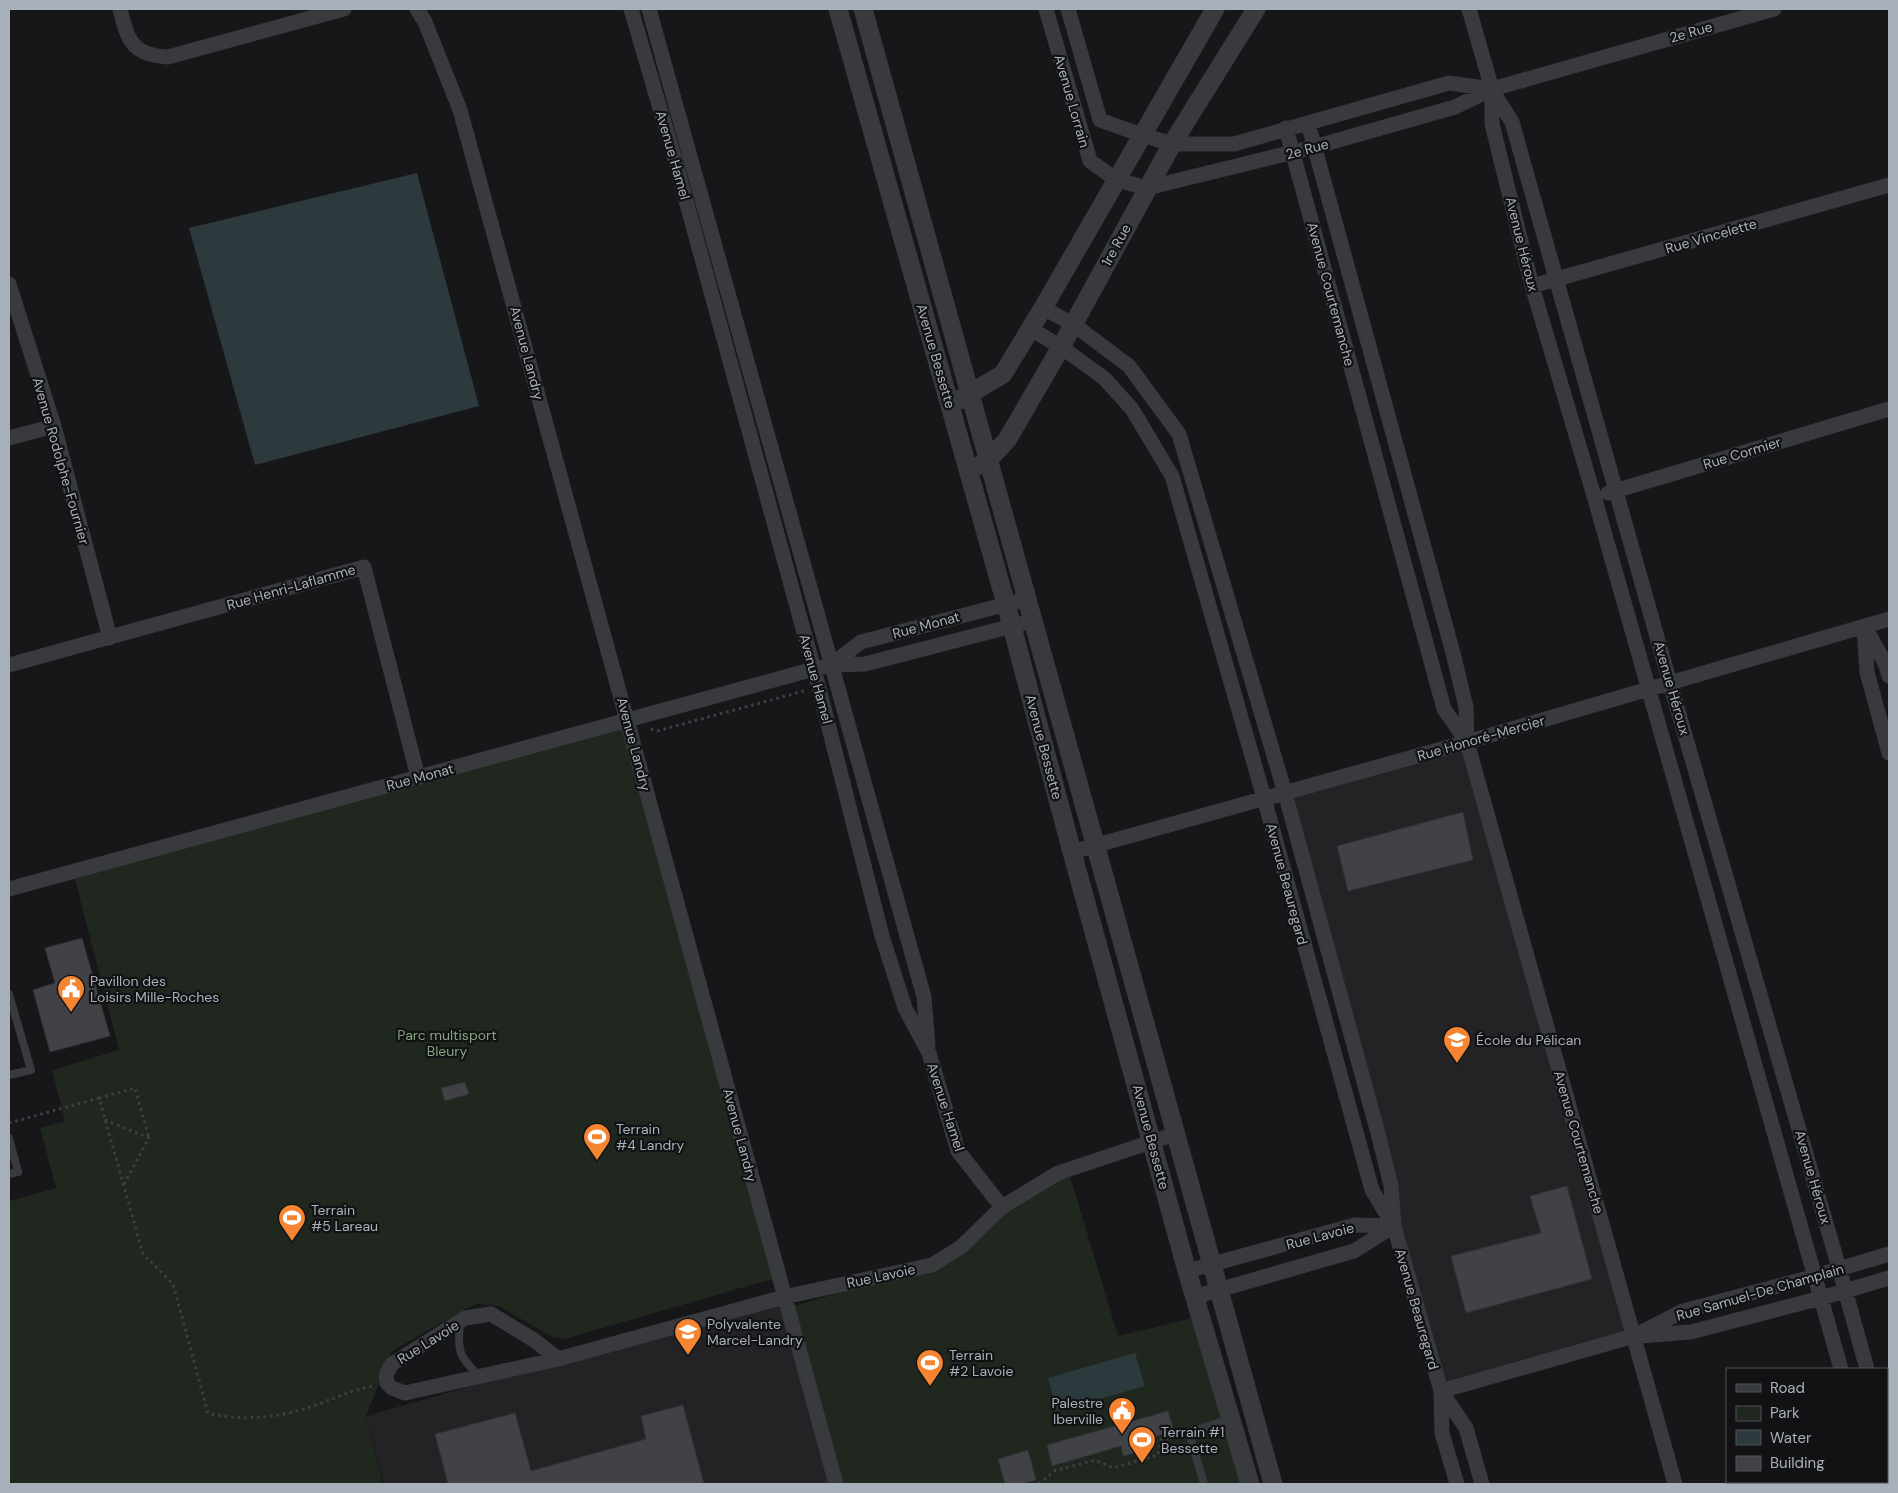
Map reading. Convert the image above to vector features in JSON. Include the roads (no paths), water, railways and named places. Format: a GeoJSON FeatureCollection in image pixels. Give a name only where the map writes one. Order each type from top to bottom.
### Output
{"type":"FeatureCollection","features":[{"type":"Feature","properties":{"kind":"street"},"geometry":{"type":"LineString","coordinates":[[120,9],[126,33],[138,48],[150,56],[168,56],[344,9]]}},
{"type":"Feature","properties":{"kind":"street","name":"Avenue Landry"},"geometry":{"type":"LineString","coordinates":[[417,9],[426,22],[460,110],[836,1484]]}},
{"type":"Feature","properties":{"kind":"street","name":"Avenue Hamel"},"geometry":{"type":"LineString","coordinates":[[631,9],[814,669],[882,936],[905,1008],[929,1053]]}},
{"type":"Feature","properties":{"kind":"street","name":"Avenue Hamel"},"geometry":{"type":"LineString","coordinates":[[649,9],[924,997],[929,1053],[958,1151],[1002,1206]]}},
{"type":"Feature","properties":{"kind":"street","name":"Avenue Bessette"},"geometry":{"type":"LineString","coordinates":[[838,9],[1006,604],[1194,1297],[1250,1484]]}},
{"type":"Feature","properties":{"kind":"street","name":"Avenue Bessette"},"geometry":{"type":"LineString","coordinates":[[862,9],[1273,1484]]}},
{"type":"Feature","properties":{"kind":"street","name":"Avenue Lorrain"},"geometry":{"type":"LineString","coordinates":[[1046,9],[1090,161],[1117,180]]}},
{"type":"Feature","properties":{"kind":"street","name":"Avenue Lorrain"},"geometry":{"type":"LineString","coordinates":[[1068,9],[1100,120],[1142,136]]}},
{"type":"Feature","properties":{"kind":"street"},"geometry":{"type":"LineString","coordinates":[[950,405],[1003,374],[1044,308],[1216,9]]}},
{"type":"Feature","properties":{"kind":"street","name":"1re Rue"},"geometry":{"type":"LineString","coordinates":[[968,472],[988,460],[1007,440],[1061,348],[1172,144],[1256,9]]}},
{"type":"Feature","properties":{"kind":"street","name":"Avenue Héroux"},"geometry":{"type":"LineString","coordinates":[[1469,9],[1492,88],[1512,122],[1670,683],[1839,1268],[1866,1368]]}},
{"type":"Feature","properties":{"kind":"street","name":"2e Rue"},"geometry":{"type":"LineString","coordinates":[[1117,180],[1147,188],[1292,153],[1455,108],[1492,88],[1774,9]]}},
{"type":"Feature","properties":{"kind":"street","name":"2e Rue"},"geometry":{"type":"LineString","coordinates":[[1142,136],[1172,144],[1234,144],[1449,84],[1492,88]]}},
{"type":"Feature","properties":{"kind":"street","name":"Avenue Héroux"},"geometry":{"type":"LineString","coordinates":[[1492,88],[1492,124],[1532,286],[1594,496],[1841,1368]]}},
{"type":"Feature","properties":{"kind":"street","name":"Avenue Courtemanche"},"geometry":{"type":"LineString","coordinates":[[1308,123],[1453,653],[1466,707],[1467,742],[1675,1484]]}},
{"type":"Feature","properties":{"kind":"street","name":"Avenue Courtemanche"},"geometry":{"type":"LineString","coordinates":[[1286,128],[1444,709],[1467,742]]}},
{"type":"Feature","properties":{"kind":"street"},"geometry":{"type":"LineString","coordinates":[[882,165],[904,158]]}},
{"type":"Feature","properties":{"kind":"street","name":"Rue Vincelette"},"geometry":{"type":"LineString","coordinates":[[1532,286],[1889,185]]}},
{"type":"Feature","properties":{"kind":"street","name":"Avenue Rodolphe-Fournier"},"geometry":{"type":"LineString","coordinates":[[9,284],[54,426],[110,638]]}},
{"type":"Feature","properties":{"kind":"street"},"geometry":{"type":"LineString","coordinates":[[713,301],[730,297]]}},
{"type":"Feature","properties":{"kind":"street","name":"Avenue Beauregard"},"geometry":{"type":"LineString","coordinates":[[1044,308],[1073,324],[1130,366],[1179,434],[1285,793],[1380,1137],[1391,1186],[1394,1226],[1442,1391],[1442,1433],[1456,1484]]}},
{"type":"Feature","properties":{"kind":"street","name":"Avenue Beauregard"},"geometry":{"type":"LineString","coordinates":[[1031,329],[1104,378],[1132,409],[1172,476],[1264,798],[1372,1190],[1394,1226]]}},
{"type":"Feature","properties":{"kind":"street"},"geometry":{"type":"LineString","coordinates":[[1565,397],[1587,389]]}},
{"type":"Feature","properties":{"kind":"street","name":"Rue Cormier"},"geometry":{"type":"LineString","coordinates":[[1594,496],[1889,410]]}},
{"type":"Feature","properties":{"kind":"street"},"geometry":{"type":"LineString","coordinates":[[9,438],[54,426]]}},
{"type":"Feature","properties":{"kind":"street"},"geometry":{"type":"LineString","coordinates":[[1376,459],[1398,452]]}},
{"type":"Feature","properties":{"kind":"street"},"geometry":{"type":"LineString","coordinates":[[1189,538],[1209,535]]}},
{"type":"Feature","properties":{"kind":"street","name":"Rue Henri-Laflamme"},"geometry":{"type":"LineString","coordinates":[[9,665],[364,567],[418,777]]}},
{"type":"Feature","properties":{"kind":"street","name":"Rue Monat"},"geometry":{"type":"LineString","coordinates":[[831,665],[861,642],[1027,599]]}},
{"type":"Feature","properties":{"kind":"street","name":"Rue Honoré-Mercier"},"geometry":{"type":"LineString","coordinates":[[1072,852],[1467,742],[1889,619]]}},
{"type":"Feature","properties":{"kind":"street","name":"Rue Monat"},"geometry":{"type":"LineString","coordinates":[[9,889],[814,669],[831,665],[865,664],[1032,620]]}},
{"type":"Feature","properties":{"kind":"street"},"geometry":{"type":"LineString","coordinates":[[1864,627],[1886,663],[1889,676]]}},
{"type":"Feature","properties":{"kind":"street"},"geometry":{"type":"LineString","coordinates":[[1864,627],[1867,672],[1889,753]]}},
{"type":"Feature","properties":{"kind":"street"},"geometry":{"type":"LineString","coordinates":[[1734,994],[1757,986]]}},
{"type":"Feature","properties":{"kind":"street","name":"Rue Lavoie"},"geometry":{"type":"LineString","coordinates":[[558,1359],[534,1340],[491,1314],[465,1318],[392,1364],[386,1375],[387,1384],[404,1393],[480,1377],[558,1359],[784,1296],[932,1265],[961,1247],[1002,1206],[1058,1173],[1175,1134]]}},
{"type":"Feature","properties":{"kind":"street","name":"Rue Lavoie"},"geometry":{"type":"LineString","coordinates":[[1187,1271],[1355,1225],[1394,1226]]}},
{"type":"Feature","properties":{"kind":"street","name":"Rue Lavoie"},"geometry":{"type":"LineString","coordinates":[[1194,1297],[1354,1251],[1394,1226]]}},
{"type":"Feature","properties":{"kind":"street","name":"Rue Samuel-De Champlain"},"geometry":{"type":"LineString","coordinates":[[1442,1391],[1634,1336],[1683,1311],[1816,1276],[1889,1254]]}},
{"type":"Feature","properties":{"kind":"street","name":"Rue Samuel-De Champlain"},"geometry":{"type":"LineString","coordinates":[[1634,1336],[1691,1332],[1889,1278]]}},
{"type":"Feature","properties":{"kind":"street","name":"Avenue Beauregard"},"geometry":{"type":"LineString","coordinates":[[1442,1391],[1466,1428],[1482,1484]]}},
{"type":"Feature","properties":{"kind":"lane"},"geometry":{"type":"LineString","coordinates":[[9,994],[31,1070],[9,1076]]}},
{"type":"Feature","properties":{"kind":"lane"},"geometry":{"type":"LineString","coordinates":[[9,1138],[18,1172],[9,1174]]}},
{"type":"Feature","properties":{"kind":"lane"},"geometry":{"type":"LineString","coordinates":[[460,1322],[460,1353],[465,1362],[480,1377]]}},
{"type":"Feature","properties":{"kind":"lane"},"geometry":{"type":"LineString","coordinates":[[1204,1484],[1189,1432],[1231,1419]]}},
{"type":"Feature","properties":{"kind":"water"},"geometry":{"type":"Polygon","coordinates":[[[417,173],[479,406],[255,465],[189,228],[417,173]]]}},
{"type":"Feature","properties":{"kind":"water"},"geometry":{"type":"Polygon","coordinates":[[[1135,1353],[1145,1386],[1057,1411],[1048,1378],[1135,1353]]]}},
{"type":"Feature","properties":{"kind":"place","name":"Pavillon des Loisirs Mille-Roches"},"geometry":{"type":"Point","coordinates":[71,1013]}},
{"type":"Feature","properties":{"kind":"place","name":"École du Pélican"},"geometry":{"type":"Point","coordinates":[1457,1064]}},
{"type":"Feature","properties":{"kind":"place","name":"Terrain #4 Landry"},"geometry":{"type":"Point","coordinates":[597,1161]}},
{"type":"Feature","properties":{"kind":"place","name":"Terrain #5 Lareau"},"geometry":{"type":"Point","coordinates":[292,1242]}},
{"type":"Feature","properties":{"kind":"place","name":"Polyvalente Marcel-Landry"},"geometry":{"type":"Point","coordinates":[688,1356]}},
{"type":"Feature","properties":{"kind":"place","name":"Terrain #2 Lavoie"},"geometry":{"type":"Point","coordinates":[930,1387]}},
{"type":"Feature","properties":{"kind":"place","name":"Palestre Iberville"},"geometry":{"type":"Point","coordinates":[1122,1435]}},
{"type":"Feature","properties":{"kind":"place","name":"Terrain #1 Bessette"},"geometry":{"type":"Point","coordinates":[1142,1464]}},
{"type":"Feature","properties":{"kind":"park label","name":"Parc multisport Bleury"},"geometry":{"type":"Point","coordinates":[447,1044]}}]}
